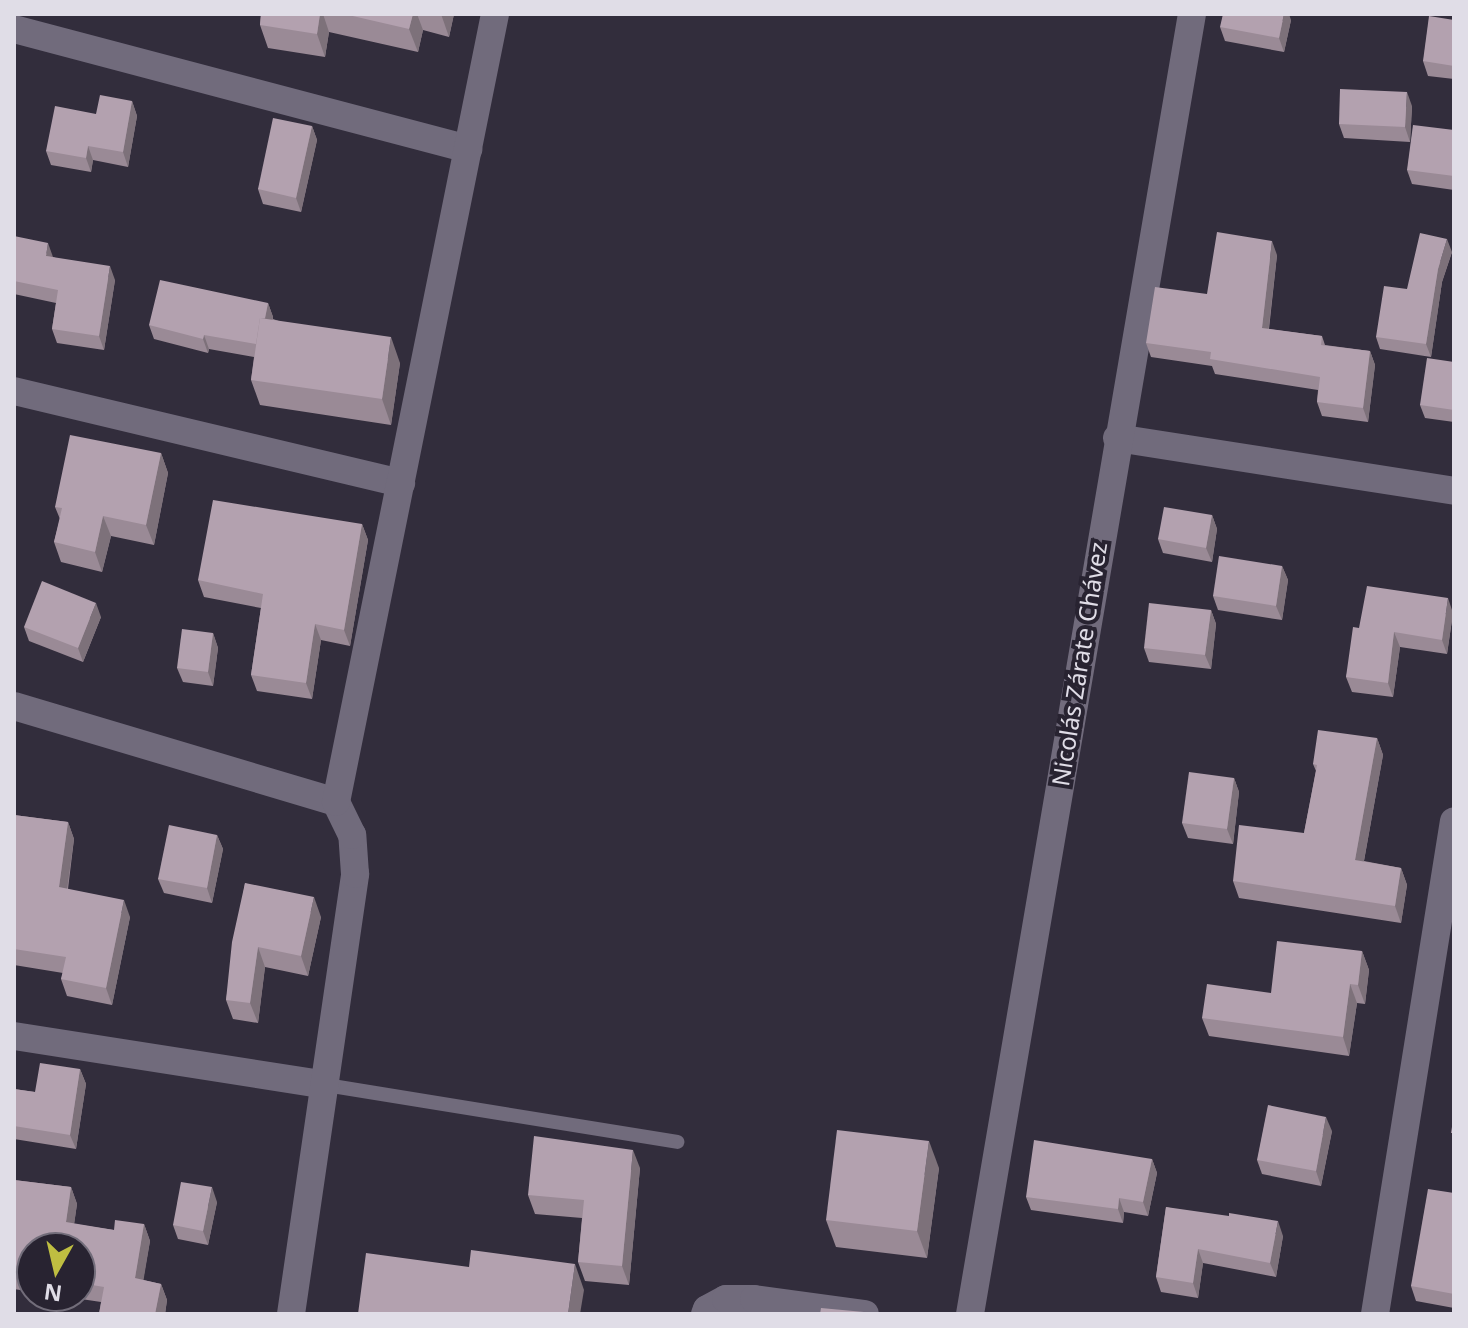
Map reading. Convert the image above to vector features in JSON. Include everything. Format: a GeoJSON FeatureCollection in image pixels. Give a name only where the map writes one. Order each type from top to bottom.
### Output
{"type":"FeatureCollection","features":[{"type":"Feature","properties":{"kind":"street"},"geometry":{"type":"LineString","coordinates":[[291,1314],[355,874],[352,835],[336,802],[495,14]]}},
{"type":"Feature","properties":{"kind":"street","name":"Nicolás Zárate Chávez"},"geometry":{"type":"LineString","coordinates":[[970,1314],[1117,438],[1192,14]]}},
{"type":"Feature","properties":{"kind":"street"},"geometry":{"type":"LineString","coordinates":[[14,29],[468,149]]}},
{"type":"Feature","properties":{"kind":"street"},"geometry":{"type":"LineString","coordinates":[[14,391],[401,483]]}},
{"type":"Feature","properties":{"kind":"street"},"geometry":{"type":"LineString","coordinates":[[1117,438],[1454,491]]}},
{"type":"Feature","properties":{"kind":"street"},"geometry":{"type":"LineString","coordinates":[[14,706],[336,802]]}},
{"type":"Feature","properties":{"kind":"street"},"geometry":{"type":"LineString","coordinates":[[1375,1314],[1454,821]]}},
{"type":"Feature","properties":{"kind":"street"},"geometry":{"type":"LineString","coordinates":[[14,1036],[326,1085]]}},
{"type":"Feature","properties":{"kind":"street"},"geometry":{"type":"LineString","coordinates":[[705,1314],[707,1309],[726,1299],[754,1299],[865,1314]]}},
{"type":"Feature","properties":{"kind":"lane"},"geometry":{"type":"LineString","coordinates":[[326,1085],[677,1142]]}},
{"type":"Feature","properties":{"kind":"building"},"geometry":{"type":"Polygon","coordinates":[[[261,14],[320,14],[317,34],[260,25],[261,14]]]}},
{"type":"Feature","properties":{"kind":"building"},"geometry":{"type":"Polygon","coordinates":[[[344,14],[413,14],[409,29],[344,14]]]}},
{"type":"Feature","properties":{"kind":"building"},"geometry":{"type":"Polygon","coordinates":[[[1223,14],[1284,14],[1279,38],[1220,27],[1223,14]]]}},
{"type":"Feature","properties":{"kind":"building"},"geometry":{"type":"Polygon","coordinates":[[[1429,16],[1454,20],[1454,66],[1423,61],[1429,16]]]}},
{"type":"Feature","properties":{"kind":"building"},"geometry":{"type":"Polygon","coordinates":[[[1340,89],[1407,92],[1405,127],[1339,124],[1340,89]]]}},
{"type":"Feature","properties":{"kind":"building"},"geometry":{"type":"Polygon","coordinates":[[[100,95],[132,101],[123,152],[88,146],[86,158],[46,151],[55,106],[96,114],[100,95]]]}},
{"type":"Feature","properties":{"kind":"building"},"geometry":{"type":"Polygon","coordinates":[[[273,118],[312,126],[296,198],[258,189],[273,118]]]}},
{"type":"Feature","properties":{"kind":"building"},"geometry":{"type":"Polygon","coordinates":[[[1413,125],[1454,130],[1454,176],[1407,170],[1413,125]]]}},
{"type":"Feature","properties":{"kind":"building"},"geometry":{"type":"Polygon","coordinates":[[[1217,232],[1272,241],[1262,328],[1322,336],[1321,345],[1370,351],[1363,408],[1317,402],[1320,377],[1210,359],[1211,352],[1146,343],[1155,287],[1207,294],[1217,232]]]}},
{"type":"Feature","properties":{"kind":"building"},"geometry":{"type":"Polygon","coordinates":[[[1420,233],[1447,239],[1438,269],[1426,344],[1376,337],[1384,286],[1407,289],[1420,233]]]}},
{"type":"Feature","properties":{"kind":"building"},"geometry":{"type":"Polygon","coordinates":[[[14,236],[48,243],[46,256],[110,266],[99,336],[52,329],[58,290],[14,281],[14,236]]]}},
{"type":"Feature","properties":{"kind":"building"},"geometry":{"type":"Polygon","coordinates":[[[160,280],[268,303],[265,318],[260,318],[256,344],[204,335],[203,339],[149,325],[160,280]]]}},
{"type":"Feature","properties":{"kind":"building"},"geometry":{"type":"Polygon","coordinates":[[[260,318],[391,337],[382,399],[251,380],[260,318]]]}},
{"type":"Feature","properties":{"kind":"building"},"geometry":{"type":"Polygon","coordinates":[[[1427,358],[1454,362],[1454,410],[1420,405],[1427,358]]]}},
{"type":"Feature","properties":{"kind":"building"},"geometry":{"type":"Polygon","coordinates":[[[70,435],[161,453],[146,525],[103,516],[95,552],[54,542],[62,508],[55,507],[70,435]]]}},
{"type":"Feature","properties":{"kind":"building"},"geometry":{"type":"Polygon","coordinates":[[[213,500],[362,524],[344,630],[315,624],[306,683],[251,675],[263,594],[198,580],[213,500]]]}},
{"type":"Feature","properties":{"kind":"building"},"geometry":{"type":"Polygon","coordinates":[[[1164,507],[1212,515],[1206,548],[1158,539],[1164,507]]]}},
{"type":"Feature","properties":{"kind":"building"},"geometry":{"type":"Polygon","coordinates":[[[1219,556],[1282,566],[1276,606],[1213,596],[1219,556]]]}},
{"type":"Feature","properties":{"kind":"building"},"geometry":{"type":"Polygon","coordinates":[[[42,581],[96,603],[78,648],[24,627],[42,581]]]}},
{"type":"Feature","properties":{"kind":"building"},"geometry":{"type":"Polygon","coordinates":[[[1367,586],[1448,598],[1442,640],[1394,632],[1388,683],[1346,677],[1353,627],[1359,628],[1367,586]]]}},
{"type":"Feature","properties":{"kind":"building"},"geometry":{"type":"Polygon","coordinates":[[[1149,603],[1211,610],[1205,655],[1144,648],[1149,603]]]}},
{"type":"Feature","properties":{"kind":"building"},"geometry":{"type":"Polygon","coordinates":[[[182,629],[213,633],[208,672],[177,668],[182,629]]]}},
{"type":"Feature","properties":{"kind":"building"},"geometry":{"type":"Polygon","coordinates":[[[1318,730],[1377,738],[1355,860],[1401,868],[1395,906],[1233,881],[1239,825],[1304,833],[1317,765],[1313,764],[1318,730]]]}},
{"type":"Feature","properties":{"kind":"building"},"geometry":{"type":"Polygon","coordinates":[[[1189,772],[1234,778],[1227,829],[1182,823],[1189,772]]]}},
{"type":"Feature","properties":{"kind":"building"},"geometry":{"type":"Polygon","coordinates":[[[14,815],[68,822],[59,887],[124,900],[106,988],[61,979],[66,957],[14,949],[14,815]]]}},
{"type":"Feature","properties":{"kind":"building"},"geometry":{"type":"Polygon","coordinates":[[[169,825],[217,835],[207,888],[158,879],[169,825]]]}},
{"type":"Feature","properties":{"kind":"building"},"geometry":{"type":"Polygon","coordinates":[[[245,883],[314,897],[301,956],[258,947],[250,1003],[226,1000],[232,942],[245,883]]]}},
{"type":"Feature","properties":{"kind":"building"},"geometry":{"type":"Polygon","coordinates":[[[1277,941],[1362,951],[1358,985],[1350,984],[1343,1037],[1202,1018],[1207,984],[1271,993],[1277,941]]]}},
{"type":"Feature","properties":{"kind":"building"},"geometry":{"type":"Polygon","coordinates":[[[40,1063],[80,1069],[70,1135],[14,1126],[14,1089],[35,1092],[40,1063]]]}},
{"type":"Feature","properties":{"kind":"building"},"geometry":{"type":"Polygon","coordinates":[[[1268,1105],[1326,1117],[1316,1171],[1257,1160],[1268,1105]]]}},
{"type":"Feature","properties":{"kind":"building"},"geometry":{"type":"Polygon","coordinates":[[[837,1130],[929,1141],[917,1231],[826,1220],[837,1130]]]}},
{"type":"Feature","properties":{"kind":"building"},"geometry":{"type":"Polygon","coordinates":[[[534,1136],[633,1150],[622,1266],[578,1262],[584,1200],[528,1195],[534,1136]]]}},
{"type":"Feature","properties":{"kind":"building"},"geometry":{"type":"Polygon","coordinates":[[[1034,1140],[1152,1159],[1143,1202],[1119,1198],[1118,1209],[1026,1197],[1034,1140]]]}},
{"type":"Feature","properties":{"kind":"building"},"geometry":{"type":"Polygon","coordinates":[[[14,1180],[71,1187],[66,1222],[114,1230],[115,1220],[144,1224],[135,1278],[161,1284],[155,1314],[99,1314],[104,1287],[96,1286],[96,1232],[16,1232],[14,1273],[14,1180]]]}},
{"type":"Feature","properties":{"kind":"building"},"geometry":{"type":"Polygon","coordinates":[[[181,1182],[212,1187],[203,1231],[173,1225],[181,1182]]]}},
{"type":"Feature","properties":{"kind":"building"},"geometry":{"type":"Polygon","coordinates":[[[1428,1189],[1454,1193],[1454,1294],[1411,1286],[1428,1189]]]}},
{"type":"Feature","properties":{"kind":"building"},"geometry":{"type":"Polygon","coordinates":[[[1166,1207],[1278,1221],[1270,1263],[1198,1249],[1193,1283],[1156,1277],[1166,1207]]]}},
{"type":"Feature","properties":{"kind":"building"},"geometry":{"type":"Polygon","coordinates":[[[471,1250],[575,1264],[568,1314],[358,1314],[366,1253],[469,1267],[471,1250]]]}},
{"type":"Feature","properties":{"kind":"building"},"geometry":{"type":"Polygon","coordinates":[[[821,1308],[864,1312],[864,1314],[820,1314],[821,1308]]]}}]}
